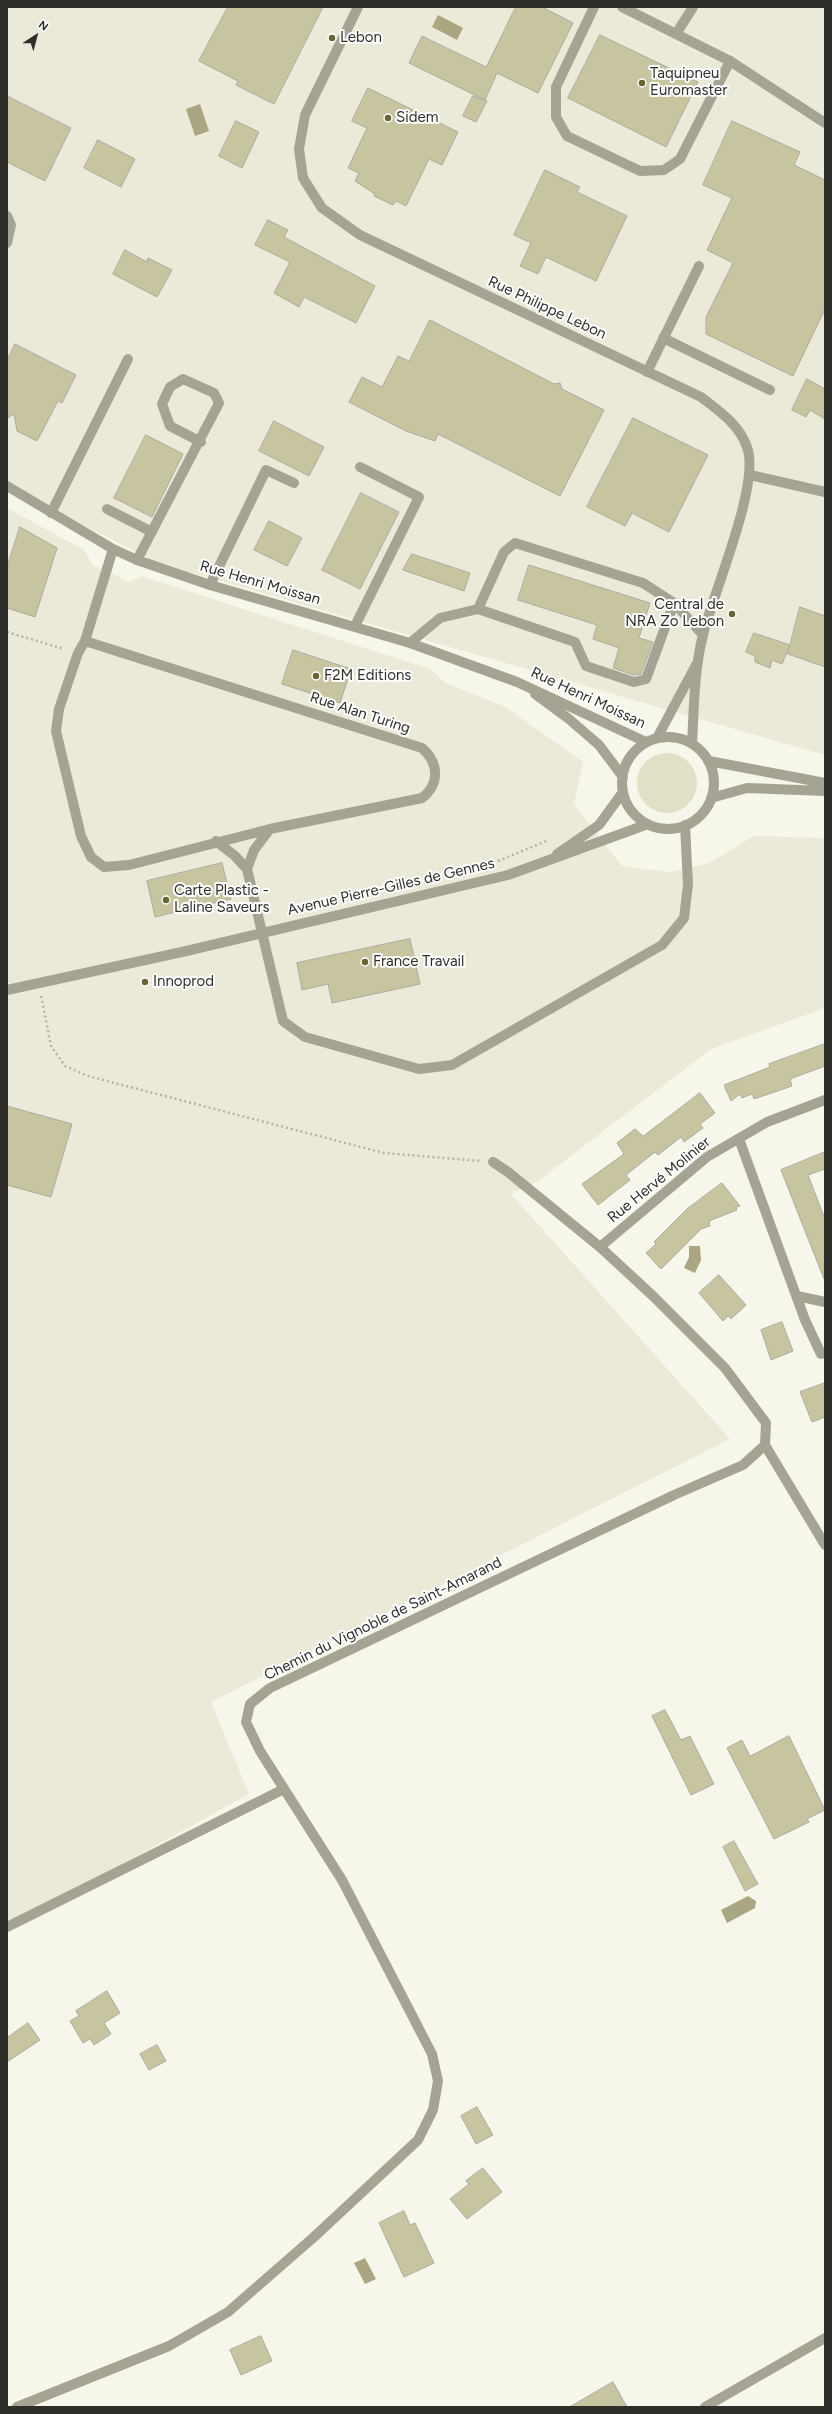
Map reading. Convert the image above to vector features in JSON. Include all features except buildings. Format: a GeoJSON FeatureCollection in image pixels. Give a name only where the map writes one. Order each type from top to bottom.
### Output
{"type":"FeatureCollection","features":[{"type":"Feature","properties":{"kind":"street","name":"Rue Philippe Lebon"},"geometry":{"type":"LineString","coordinates":[[358,7],[306,115],[299,150],[304,178],[322,208],[360,235],[701,397],[732,421],[748,448],[750,475],[737,528],[703,635],[699,660],[692,744]]}},
{"type":"Feature","properties":{"kind":"street"},"geometry":{"type":"LineString","coordinates":[[594,7],[556,87],[556,117],[567,136],[640,171],[664,170],[680,160],[730,61]]}},
{"type":"Feature","properties":{"kind":"street"},"geometry":{"type":"LineString","coordinates":[[622,7],[730,61],[825,123]]}},
{"type":"Feature","properties":{"kind":"street"},"geometry":{"type":"LineString","coordinates":[[676,34],[692,7]]}},
{"type":"Feature","properties":{"kind":"street"},"geometry":{"type":"LineString","coordinates":[[7,216],[11,225],[7,243]]}},
{"type":"Feature","properties":{"kind":"street"},"geometry":{"type":"LineString","coordinates":[[647,372],[699,266]]}},
{"type":"Feature","properties":{"kind":"street"},"geometry":{"type":"LineString","coordinates":[[663,338],[770,390]]}},
{"type":"Feature","properties":{"kind":"street"},"geometry":{"type":"LineString","coordinates":[[51,513],[128,359]]}},
{"type":"Feature","properties":{"kind":"street"},"geometry":{"type":"LineString","coordinates":[[137,560],[201,442],[219,403],[214,393],[183,379],[170,387],[162,404],[170,426],[201,442]]}},
{"type":"Feature","properties":{"kind":"street"},"geometry":{"type":"LineString","coordinates":[[355,626],[419,497],[360,467]]}},
{"type":"Feature","properties":{"kind":"street"},"geometry":{"type":"LineString","coordinates":[[210,585],[266,470],[294,484]]}},
{"type":"Feature","properties":{"kind":"street"},"geometry":{"type":"LineString","coordinates":[[750,475],[825,492]]}},
{"type":"Feature","properties":{"kind":"street","name":"Rue Henri Moissan"},"geometry":{"type":"LineString","coordinates":[[7,486],[114,549],[137,560],[210,585],[410,643],[517,682],[646,742]]}},
{"type":"Feature","properties":{"kind":"street"},"geometry":{"type":"LineString","coordinates":[[107,509],[152,532]]}},
{"type":"Feature","properties":{"kind":"street"},"geometry":{"type":"LineString","coordinates":[[478,610],[504,552],[515,543],[643,583],[674,603],[703,635]]}},
{"type":"Feature","properties":{"kind":"street","name":"Rue Alan Turing"},"geometry":{"type":"LineString","coordinates":[[85,641],[422,748],[430,755],[435,764],[434,783],[430,792],[422,798],[270,828],[129,865],[104,866],[91,857],[81,836],[56,731],[59,709],[78,653],[85,641],[114,549]]}},
{"type":"Feature","properties":{"kind":"street"},"geometry":{"type":"LineString","coordinates":[[410,643],[440,618],[478,610],[575,642],[586,666],[634,682],[646,679],[674,603]]}},
{"type":"Feature","properties":{"kind":"street","name":"Rue Philippe Lebon"},"geometry":{"type":"LineString","coordinates":[[657,738],[699,660]]}},
{"type":"Feature","properties":{"kind":"street","name":"Rue Henri Moissan"},"geometry":{"type":"LineString","coordinates":[[517,682],[569,719],[599,745],[623,777]]}},
{"type":"Feature","properties":{"kind":"street"},"geometry":{"type":"LineString","coordinates":[[657,738],[681,739],[692,744],[709,761],[714,786],[711,798],[705,810],[697,819],[685,825],[666,828],[648,824],[636,816],[628,805],[623,792],[623,777],[626,763],[646,742],[657,738]]}},
{"type":"Feature","properties":{"kind":"street"},"geometry":{"type":"LineString","coordinates":[[709,761],[825,783]]}},
{"type":"Feature","properties":{"kind":"street"},"geometry":{"type":"LineString","coordinates":[[711,798],[747,788],[825,791]]}},
{"type":"Feature","properties":{"kind":"street","name":"Avenue Pierre-Gilles de Gennes"},"geometry":{"type":"LineString","coordinates":[[546,862],[600,825],[623,792]]}},
{"type":"Feature","properties":{"kind":"street","name":"Avenue Pierre-Gilles de Gennes"},"geometry":{"type":"LineString","coordinates":[[7,990],[508,875],[648,824]]}},
{"type":"Feature","properties":{"kind":"street"},"geometry":{"type":"LineString","coordinates":[[216,842],[235,856],[247,869],[283,1021],[305,1037],[419,1069],[452,1065],[662,945],[684,918],[688,885],[685,825]]}},
{"type":"Feature","properties":{"kind":"street"},"geometry":{"type":"LineString","coordinates":[[247,869],[254,850],[270,828]]}},
{"type":"Feature","properties":{"kind":"street","name":"Rue Hervé Molinier"},"geometry":{"type":"LineString","coordinates":[[600,1247],[708,1157],[767,1122],[825,1100]]}},
{"type":"Feature","properties":{"kind":"street"},"geometry":{"type":"LineString","coordinates":[[739,1139],[797,1296],[822,1354],[825,1353]]}},
{"type":"Feature","properties":{"kind":"street"},"geometry":{"type":"LineString","coordinates":[[493,1162],[514,1177],[600,1247],[653,1296],[725,1368],[766,1422],[765,1445],[825,1545]]}},
{"type":"Feature","properties":{"kind":"street"},"geometry":{"type":"LineString","coordinates":[[797,1296],[825,1302]]}},
{"type":"Feature","properties":{"kind":"street","name":"Chemin du Vignoble de Saint-Amarand"},"geometry":{"type":"LineString","coordinates":[[18,2407],[168,2346],[228,2312],[396,2162],[418,2140],[433,2110],[438,2081],[432,2054],[342,1880],[260,1751],[246,1722],[250,1704],[270,1688],[674,1495],[743,1464],[765,1445]]}},
{"type":"Feature","properties":{"kind":"street"},"geometry":{"type":"LineString","coordinates":[[7,1927],[284,1788]]}},
{"type":"Feature","properties":{"kind":"street"},"geometry":{"type":"LineString","coordinates":[[705,2407],[825,2338]]}},
{"type":"Feature","properties":{"kind":"path"},"geometry":{"type":"LineString","coordinates":[[7,632],[78,653]]}},
{"type":"Feature","properties":{"kind":"path"},"geometry":{"type":"LineString","coordinates":[[495,862],[555,838]]}},
{"type":"Feature","properties":{"kind":"path"},"geometry":{"type":"LineString","coordinates":[[41,982],[41,1005],[51,1046],[65,1066],[88,1076],[384,1152],[493,1162]]}},
{"type":"Feature","properties":{"kind":"shaded area"},"geometry":{"type":"Polygon","coordinates":[[[7,7],[825,7],[825,755],[158,563],[7,486],[7,7]]]}},
{"type":"Feature","properties":{"kind":"shaded area"},"geometry":{"type":"Polygon","coordinates":[[[438,15],[463,28],[457,40],[432,27],[438,15]]]}},
{"type":"Feature","properties":{"kind":"shaded area"},"geometry":{"type":"Polygon","coordinates":[[[200,104],[209,131],[195,136],[186,109],[200,104]]]}},
{"type":"Feature","properties":{"kind":"shaded area"},"geometry":{"type":"Polygon","coordinates":[[[7,508],[84,550],[93,565],[130,582],[141,576],[430,669],[445,683],[504,706],[583,762],[574,804],[622,866],[669,872],[709,863],[754,836],[825,838],[825,1008],[711,1049],[538,1181],[511,1194],[730,1439],[211,1702],[249,1794],[70,1893],[7,1922],[7,508]]]}},
{"type":"Feature","properties":{"kind":"shaded area"},"geometry":{"type":"Polygon","coordinates":[[[661,753],[673,753],[689,761],[695,771],[697,783],[695,795],[689,805],[673,813],[661,813],[645,805],[637,789],[637,777],[645,761],[661,753]]]}},
{"type":"Feature","properties":{"kind":"shaded area"},"geometry":{"type":"Polygon","coordinates":[[[689,1246],[700,1246],[701,1260],[695,1273],[684,1268],[689,1257],[689,1246]]]}},
{"type":"Feature","properties":{"kind":"shaded area"},"geometry":{"type":"Polygon","coordinates":[[[748,1896],[756,1901],[755,1908],[727,1923],[721,1910],[748,1896]]]}},
{"type":"Feature","properties":{"kind":"shaded area"},"geometry":{"type":"Polygon","coordinates":[[[365,2258],[376,2279],[365,2284],[354,2263],[365,2258]]]}},
{"type":"Feature","properties":{"kind":"place","name":"Lebon"},"geometry":{"type":"Point","coordinates":[332,38]}},
{"type":"Feature","properties":{"kind":"place","name":"Taquipneu Euromaster"},"geometry":{"type":"Point","coordinates":[642,83]}},
{"type":"Feature","properties":{"kind":"place","name":"Sidem"},"geometry":{"type":"Point","coordinates":[388,118]}},
{"type":"Feature","properties":{"kind":"place","name":"Central de NRA Zo Lebon"},"geometry":{"type":"Point","coordinates":[732,614]}},
{"type":"Feature","properties":{"kind":"place","name":"F2M Editions"},"geometry":{"type":"Point","coordinates":[316,676]}},
{"type":"Feature","properties":{"kind":"place","name":"Carte Plastic - Laline Saveurs"},"geometry":{"type":"Point","coordinates":[166,900]}},
{"type":"Feature","properties":{"kind":"place","name":"France Travail"},"geometry":{"type":"Point","coordinates":[365,962]}},
{"type":"Feature","properties":{"kind":"place","name":"Innoprod"},"geometry":{"type":"Point","coordinates":[145,982]}}]}
